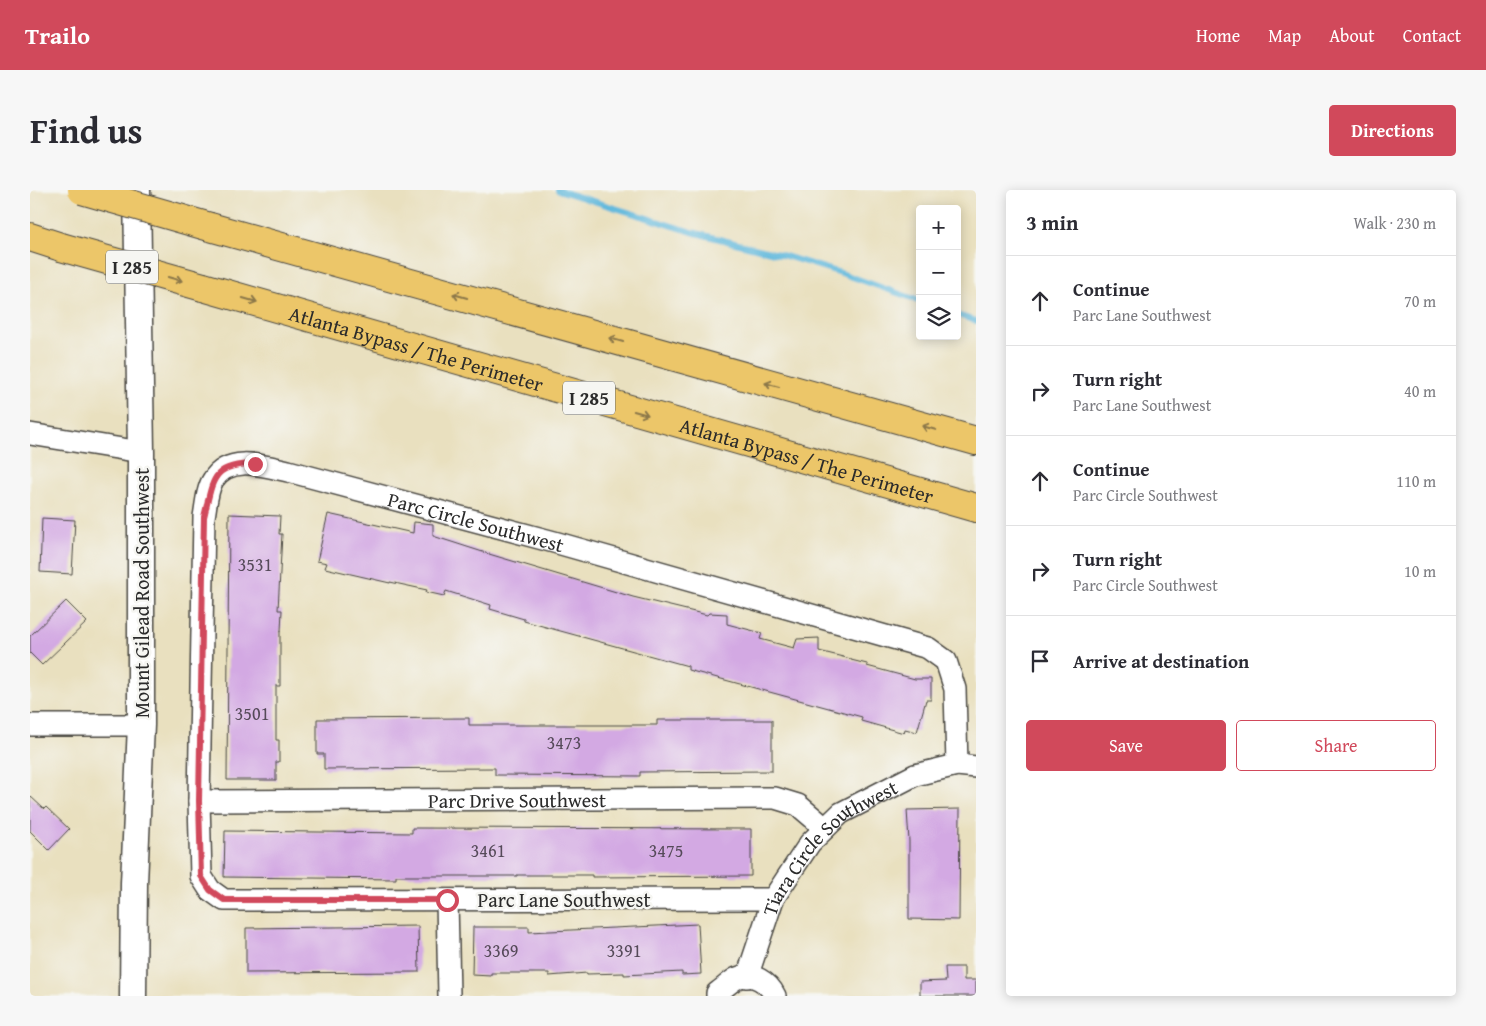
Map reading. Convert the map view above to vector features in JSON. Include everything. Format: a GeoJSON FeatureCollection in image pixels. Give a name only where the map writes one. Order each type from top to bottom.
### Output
{"type":"FeatureCollection","features":[{"type":"Feature","properties":{"kind":"highway"},"geometry":{"type":"LineString","coordinates":[[82,190],[976,441]]}},
{"type":"Feature","properties":{"kind":"highway","name":"Atlanta Bypass / The Perimeter"},"geometry":{"type":"LineString","coordinates":[[30,238],[976,508]]}},
{"type":"Feature","properties":{"kind":"street","name":"Mount Gilead Road Southwest"},"geometry":{"type":"LineString","coordinates":[[133,996],[134,883],[141,725],[141,452],[137,190]]}},
{"type":"Feature","properties":{"kind":"street"},"geometry":{"type":"LineString","coordinates":[[30,434],[141,452]]}},
{"type":"Feature","properties":{"kind":"street","name":"Parc Circle Southwest"},"geometry":{"type":"LineString","coordinates":[[199,801],[204,517],[212,481],[221,470],[238,464],[255,464],[288,471],[554,542],[928,648],[946,660],[955,689],[967,766]]}},
{"type":"Feature","properties":{"kind":"street"},"geometry":{"type":"LineString","coordinates":[[30,725],[141,725]]}},
{"type":"Feature","properties":{"kind":"street","name":"Tiara Circle Southwest"},"geometry":{"type":"LineString","coordinates":[[747,977],[773,899],[810,842],[841,813],[915,775],[967,766]]}},
{"type":"Feature","properties":{"kind":"street","name":"Parc Drive Southwest"},"geometry":{"type":"LineString","coordinates":[[199,801],[775,798],[798,805],[825,828]]}},
{"type":"Feature","properties":{"kind":"street","name":"Parc Lane Southwest"},"geometry":{"type":"LineString","coordinates":[[199,801],[201,876],[210,890],[224,900],[773,899]]}},
{"type":"Feature","properties":{"kind":"street"},"geometry":{"type":"LineString","coordinates":[[447,900],[449,996]]}},
{"type":"Feature","properties":{"kind":"street"},"geometry":{"type":"LineString","coordinates":[[716,996],[717,993],[738,978],[747,977],[755,978],[765,983],[775,996]]}},
{"type":"Feature","properties":{"kind":"building"},"geometry":{"type":"Polygon","coordinates":[[[229,514],[280,516],[279,534],[282,534],[278,610],[282,610],[280,686],[276,686],[276,740],[279,740],[279,762],[276,762],[276,780],[227,780],[229,514]]]}},
{"type":"Feature","properties":{"kind":"building"},"geometry":{"type":"Polygon","coordinates":[[[328,514],[413,533],[414,522],[433,524],[433,536],[489,554],[633,597],[707,615],[709,613],[727,614],[727,624],[762,633],[760,639],[794,648],[797,639],[819,638],[819,651],[915,679],[931,679],[931,700],[926,700],[917,732],[905,729],[904,733],[861,721],[862,717],[688,670],[688,666],[524,621],[524,619],[490,609],[491,605],[446,591],[444,596],[426,592],[427,590],[325,568],[327,563],[317,561],[328,514]]]}},
{"type":"Feature","properties":{"kind":"building"},"geometry":{"type":"Polygon","coordinates":[[[42,518],[75,520],[72,574],[40,572],[42,518]]]}},
{"type":"Feature","properties":{"kind":"building"},"geometry":{"type":"Polygon","coordinates":[[[66,601],[87,622],[42,665],[30,653],[30,636],[66,601]]]}},
{"type":"Feature","properties":{"kind":"building"},"geometry":{"type":"Polygon","coordinates":[[[469,718],[469,725],[657,725],[657,720],[772,720],[772,771],[640,772],[640,776],[495,775],[495,768],[324,769],[324,754],[317,754],[317,719],[469,718]]]}},
{"type":"Feature","properties":{"kind":"building"},"geometry":{"type":"Polygon","coordinates":[[[30,796],[44,809],[46,807],[69,829],[49,850],[30,831],[30,796]]]}},
{"type":"Feature","properties":{"kind":"building"},"geometry":{"type":"Polygon","coordinates":[[[960,809],[959,920],[909,919],[907,810],[960,809]]]}},
{"type":"Feature","properties":{"kind":"building"},"geometry":{"type":"Polygon","coordinates":[[[412,828],[751,829],[751,876],[396,876],[396,879],[224,877],[225,831],[412,833],[412,828]]]}},
{"type":"Feature","properties":{"kind":"building"},"geometry":{"type":"Polygon","coordinates":[[[698,924],[701,974],[682,975],[682,972],[624,975],[624,973],[587,973],[549,976],[549,973],[491,973],[491,976],[472,975],[473,927],[529,927],[529,932],[698,924]]]}},
{"type":"Feature","properties":{"kind":"building"},"geometry":{"type":"Polygon","coordinates":[[[418,926],[419,972],[246,973],[246,928],[418,926]]]}},
{"type":"Feature","properties":{"kind":"building"},"geometry":{"type":"Polygon","coordinates":[[[945,967],[964,967],[964,980],[976,980],[976,996],[920,996],[920,982],[946,981],[945,967]]]}},
{"type":"Feature","properties":{"kind":"waterway"},"geometry":{"type":"LineString","coordinates":[[558,190],[692,232],[782,255],[841,273],[916,300]]}},
{"type":"Feature","properties":{"kind":"waterway"},"geometry":{"type":"LineString","coordinates":[[961,316],[976,321]]}},
{"type":"Feature","properties":{"kind":"route"},"geometry":{"type":"LineString","coordinates":[[255,464],[238,464],[221,470],[212,481],[204,517],[199,801],[201,876],[210,890],[224,900],[447,900]]}}]}
